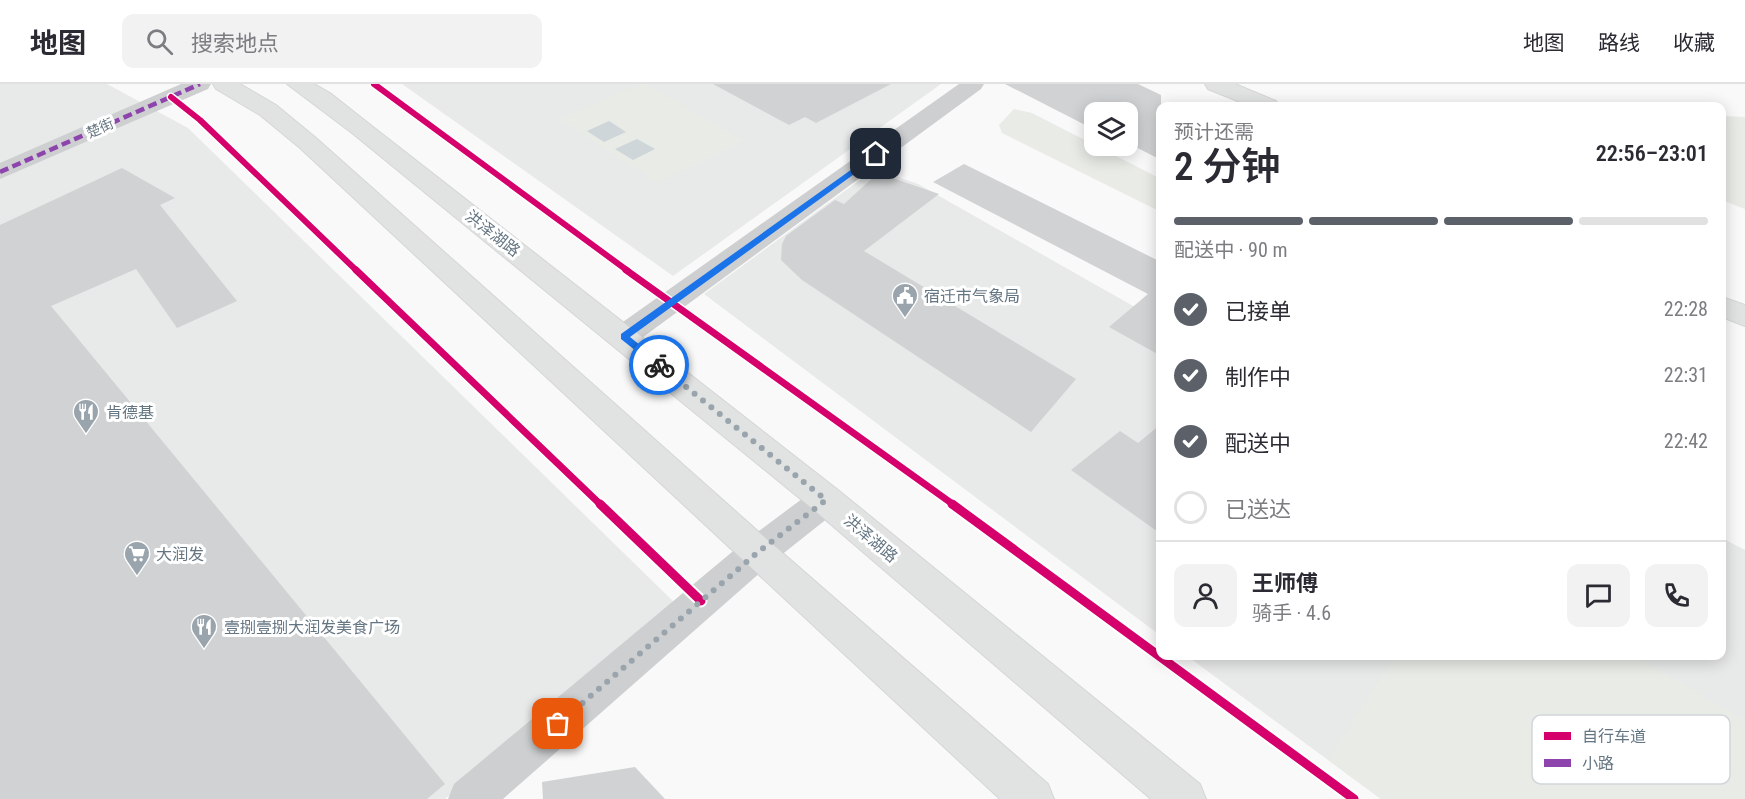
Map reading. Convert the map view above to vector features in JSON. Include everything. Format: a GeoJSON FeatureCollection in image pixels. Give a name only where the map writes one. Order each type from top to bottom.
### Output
{"type":"FeatureCollection","features":[{"type":"Feature","properties":{"kind":"main road"},"geometry":{"type":"LineString","coordinates":[[224,84],[268,110],[308,143],[757,553],[1032,799]]}},
{"type":"Feature","properties":{"kind":"main road","name":"洪泽湖路"},"geometry":{"type":"LineString","coordinates":[[298,84],[322,98],[624,336],[826,500],[1184,799]]}},
{"type":"Feature","properties":{"kind":"main road"},"geometry":{"type":"LineString","coordinates":[[1216,84],[1259,102]]}},
{"type":"Feature","properties":{"kind":"main road"},"geometry":{"type":"LineString","coordinates":[[1726,308],[1745,316]]}},
{"type":"Feature","properties":{"kind":"street","name":"楚街"},"geometry":{"type":"LineString","coordinates":[[0,172],[200,84]]}},
{"type":"Feature","properties":{"kind":"street"},"geometry":{"type":"LineString","coordinates":[[624,336],[973,84]]}},
{"type":"Feature","properties":{"kind":"street"},"geometry":{"type":"LineString","coordinates":[[470,799],[757,553],[826,500]]}},
{"type":"Feature","properties":{"kind":"shaded area"},"geometry":{"type":"Polygon","coordinates":[[[0,84],[107,84],[188,128],[675,603],[445,799],[0,799],[0,84]]]}},
{"type":"Feature","properties":{"kind":"shaded area"},"geometry":{"type":"Polygon","coordinates":[[[402,84],[941,84],[673,276],[402,84]]]}},
{"type":"Feature","properties":{"kind":"shaded area"},"geometry":{"type":"Polygon","coordinates":[[[641,84],[646,84],[744,141],[658,183],[559,119],[641,84]]]}},
{"type":"Feature","properties":{"kind":"shaded area"},"geometry":{"type":"Polygon","coordinates":[[[1014,109],[1032,113],[1084,140],[1084,156],[1116,156],[1156,176],[1156,210],[1002,133],[999,125],[1014,109]]]}},
{"type":"Feature","properties":{"kind":"shaded area"},"geometry":{"type":"Polygon","coordinates":[[[1726,116],[1745,117],[1745,209],[1726,202],[1726,116]]]}},
{"type":"Feature","properties":{"kind":"shaded area"},"geometry":{"type":"Polygon","coordinates":[[[609,121],[626,132],[604,142],[587,131],[609,121]]]}},
{"type":"Feature","properties":{"kind":"shaded area"},"geometry":{"type":"Polygon","coordinates":[[[637,139],[655,149],[633,160],[615,149],[637,139]]]}},
{"type":"Feature","properties":{"kind":"shaded area","name":"宿迁市气象局"},"geometry":{"type":"Polygon","coordinates":[[[875,169],[918,184],[1156,319],[1156,632],[704,294],[875,169]]]}},
{"type":"Feature","properties":{"kind":"shaded area"},"geometry":{"type":"Polygon","coordinates":[[[1726,540],[1745,550],[1745,799],[1381,799],[1192,660],[1726,660],[1726,540]]]}},
{"type":"Feature","properties":{"kind":"shaded area"},"geometry":{"type":"Polygon","coordinates":[[[1392,660],[1641,660],[1745,720],[1745,799],[1381,799],[1328,760],[1392,660]]]}},
{"type":"Feature","properties":{"kind":"building"},"geometry":{"type":"Polygon","coordinates":[[[713,84],[891,84],[816,123],[805,117],[789,125],[713,84]]]}},
{"type":"Feature","properties":{"kind":"building"},"geometry":{"type":"Polygon","coordinates":[[[1005,84],[1138,84],[1161,95],[1161,102],[1156,102],[1156,157],[1138,148],[1138,102],[1084,102],[1084,124],[1005,84]]]}},
{"type":"Feature","properties":{"kind":"building"},"geometry":{"type":"Polygon","coordinates":[[[964,164],[1156,260],[1156,353],[1109,327],[1148,294],[933,182],[964,164]]]}},
{"type":"Feature","properties":{"kind":"building","name":"大润发"},"geometry":{"type":"Polygon","coordinates":[[[122,168],[175,198],[160,205],[237,301],[177,328],[136,269],[51,306],[445,784],[427,799],[0,799],[0,225],[122,168]]]}},
{"type":"Feature","properties":{"kind":"building"},"geometry":{"type":"Polygon","coordinates":[[[878,173],[939,194],[864,251],[1076,379],[1031,432],[802,280],[781,260],[782,244],[786,236],[835,200],[844,204],[878,173]]]}},
{"type":"Feature","properties":{"kind":"building"},"geometry":{"type":"Polygon","coordinates":[[[1156,428],[1156,530],[1071,470],[1120,431],[1138,443],[1156,428]]]}},
{"type":"Feature","properties":{"kind":"building"},"geometry":{"type":"Polygon","coordinates":[[[635,767],[665,799],[543,799],[542,782],[635,767]]]}},
{"type":"Feature","properties":{"kind":"marked path"},"geometry":{"type":"LineString","coordinates":[[0,172],[200,84]]}},
{"type":"Feature","properties":{"kind":"cycle path"},"geometry":{"type":"LineString","coordinates":[[374,84],[514,189],[1156,653]]}},
{"type":"Feature","properties":{"kind":"cycle path"},"geometry":{"type":"LineString","coordinates":[[171,97],[200,120],[701,601]]}},
{"type":"Feature","properties":{"kind":"cycle path"},"geometry":{"type":"LineString","coordinates":[[1165,660],[1354,799]]}},
{"type":"Feature","properties":{"kind":"way so far"},"geometry":{"type":"LineString","coordinates":[[558,724],[757,553],[826,500],[659,365]]}},
{"type":"Feature","properties":{"kind":"place","name":"宿迁市气象局"},"geometry":{"type":"Point","coordinates":[905,319]}},
{"type":"Feature","properties":{"kind":"place","name":"肯德基"},"geometry":{"type":"Point","coordinates":[86,435]}},
{"type":"Feature","properties":{"kind":"place","name":"大润发"},"geometry":{"type":"Point","coordinates":[137,577]}},
{"type":"Feature","properties":{"kind":"place","name":"壹捌壹捌大润发美食广场"},"geometry":{"type":"Point","coordinates":[204,650]}},
{"type":"Feature","properties":{"kind":"route"},"geometry":{"type":"LineString","coordinates":[[659,365],[624,336],[876,154]]}}]}
